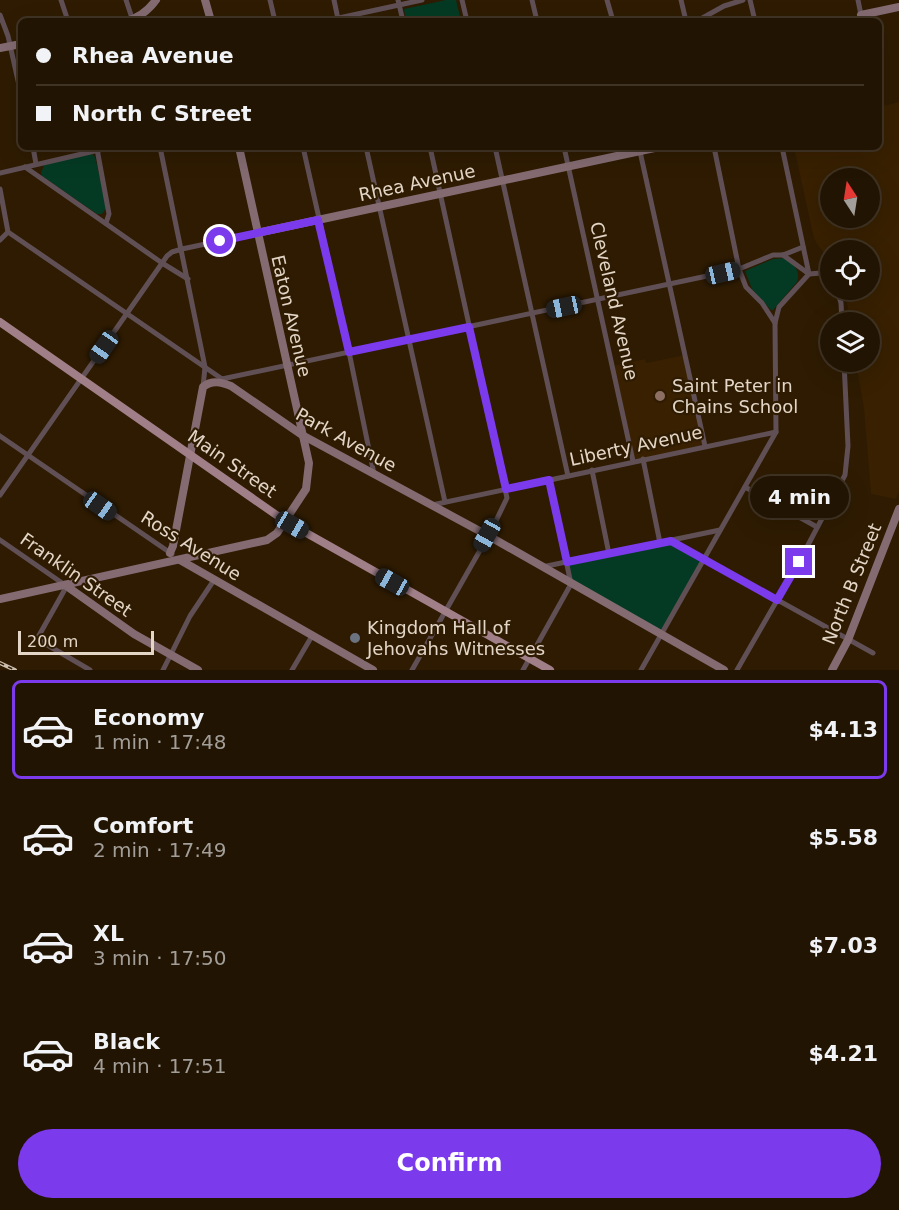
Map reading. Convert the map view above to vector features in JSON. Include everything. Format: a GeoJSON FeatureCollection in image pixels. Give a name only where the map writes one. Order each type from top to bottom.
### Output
{"type":"FeatureCollection","features":[{"type":"Feature","properties":{"kind":"main road"},"geometry":{"type":"LineString","coordinates":[[134,18],[149,10],[156,0]]}},
{"type":"Feature","properties":{"kind":"main road"},"geometry":{"type":"LineString","coordinates":[[205,0],[211,18]]}},
{"type":"Feature","properties":{"kind":"main road"},"geometry":{"type":"LineString","coordinates":[[862,18],[899,7]]}},
{"type":"Feature","properties":{"kind":"main road"},"geometry":{"type":"LineString","coordinates":[[0,48],[18,45]]}},
{"type":"Feature","properties":{"kind":"main road","name":"Eaton Avenue"},"geometry":{"type":"LineString","coordinates":[[0,599],[267,540],[277,533],[307,486],[309,463],[240,150]]}},
{"type":"Feature","properties":{"kind":"main road","name":"Rhea Avenue"},"geometry":{"type":"LineString","coordinates":[[257,233],[635,150]]}},
{"type":"Feature","properties":{"kind":"main road","name":"Main Street"},"geometry":{"type":"LineString","coordinates":[[0,322],[285,521],[550,670]]}},
{"type":"Feature","properties":{"kind":"main road"},"geometry":{"type":"LineString","coordinates":[[170,553],[203,387],[215,382],[231,386]]}},
{"type":"Feature","properties":{"kind":"main road","name":"Park Avenue"},"geometry":{"type":"LineString","coordinates":[[231,386],[302,435],[487,535],[724,670]]}},
{"type":"Feature","properties":{"kind":"main road","name":"North B Street"},"geometry":{"type":"LineString","coordinates":[[831,670],[848,640],[899,509]]}},
{"type":"Feature","properties":{"kind":"main road","name":"Ross Avenue"},"geometry":{"type":"LineString","coordinates":[[180,560],[373,670]]}},
{"type":"Feature","properties":{"kind":"main road","name":"Franklin Street"},"geometry":{"type":"LineString","coordinates":[[65,585],[134,633],[198,670]]}},
{"type":"Feature","properties":{"kind":"street"},"geometry":{"type":"LineString","coordinates":[[61,0],[67,18]]}},
{"type":"Feature","properties":{"kind":"street"},"geometry":{"type":"LineString","coordinates":[[126,0],[130,18]]}},
{"type":"Feature","properties":{"kind":"street"},"geometry":{"type":"LineString","coordinates":[[270,0],[274,18]]}},
{"type":"Feature","properties":{"kind":"street"},"geometry":{"type":"LineString","coordinates":[[334,0],[338,18]]}},
{"type":"Feature","properties":{"kind":"street"},"geometry":{"type":"LineString","coordinates":[[345,18],[399,3],[422,0]]}},
{"type":"Feature","properties":{"kind":"street"},"geometry":{"type":"LineString","coordinates":[[462,0],[466,18]]}},
{"type":"Feature","properties":{"kind":"street"},"geometry":{"type":"LineString","coordinates":[[532,0],[536,18]]}},
{"type":"Feature","properties":{"kind":"street"},"geometry":{"type":"LineString","coordinates":[[607,0],[612,18]]}},
{"type":"Feature","properties":{"kind":"street"},"geometry":{"type":"LineString","coordinates":[[681,0],[685,18]]}},
{"type":"Feature","properties":{"kind":"street"},"geometry":{"type":"LineString","coordinates":[[702,18],[724,6],[743,0]]}},
{"type":"Feature","properties":{"kind":"street"},"geometry":{"type":"LineString","coordinates":[[750,0],[754,18]]}},
{"type":"Feature","properties":{"kind":"street"},"geometry":{"type":"LineString","coordinates":[[858,0],[862,18]]}},
{"type":"Feature","properties":{"kind":"street"},"geometry":{"type":"LineString","coordinates":[[399,3],[402,18]]}},
{"type":"Feature","properties":{"kind":"street"},"geometry":{"type":"LineString","coordinates":[[0,15],[18,81]]}},
{"type":"Feature","properties":{"kind":"street"},"geometry":{"type":"LineString","coordinates":[[34,150],[36,164]]}},
{"type":"Feature","properties":{"kind":"street"},"geometry":{"type":"LineString","coordinates":[[0,173],[93,150]]}},
{"type":"Feature","properties":{"kind":"street"},"geometry":{"type":"LineString","coordinates":[[97,150],[109,214],[106,223]]}},
{"type":"Feature","properties":{"kind":"street"},"geometry":{"type":"LineString","coordinates":[[161,150],[205,367],[203,387]]}},
{"type":"Feature","properties":{"kind":"street"},"geometry":{"type":"LineString","coordinates":[[304,150],[374,474]]}},
{"type":"Feature","properties":{"kind":"street"},"geometry":{"type":"LineString","coordinates":[[367,150],[445,502]]}},
{"type":"Feature","properties":{"kind":"street"},"geometry":{"type":"LineString","coordinates":[[412,670],[506,503],[506,489],[431,150]]}},
{"type":"Feature","properties":{"kind":"street"},"geometry":{"type":"LineString","coordinates":[[496,150],[568,476]]}},
{"type":"Feature","properties":{"kind":"street","name":"Cleveland Avenue"},"geometry":{"type":"LineString","coordinates":[[565,150],[633,461]]}},
{"type":"Feature","properties":{"kind":"street"},"geometry":{"type":"LineString","coordinates":[[639,150],[705,446]]}},
{"type":"Feature","properties":{"kind":"street"},"geometry":{"type":"LineString","coordinates":[[715,150],[740,269],[746,287],[762,303],[775,323]]}},
{"type":"Feature","properties":{"kind":"street"},"geometry":{"type":"LineString","coordinates":[[783,150],[809,273]]}},
{"type":"Feature","properties":{"kind":"street"},"geometry":{"type":"LineString","coordinates":[[25,166],[188,279]]}},
{"type":"Feature","properties":{"kind":"street"},"geometry":{"type":"LineString","coordinates":[[0,189],[8,232],[0,240]]}},
{"type":"Feature","properties":{"kind":"street","name":"Park Avenue"},"geometry":{"type":"LineString","coordinates":[[8,232],[231,386]]}},
{"type":"Feature","properties":{"kind":"street","name":"Rhea Avenue"},"geometry":{"type":"LineString","coordinates":[[182,249],[257,233]]}},
{"type":"Feature","properties":{"kind":"street"},"geometry":{"type":"LineString","coordinates":[[222,379],[740,269],[773,255],[783,255],[803,247]]}},
{"type":"Feature","properties":{"kind":"street"},"geometry":{"type":"LineString","coordinates":[[0,495],[162,263],[172,252],[182,249]]}},
{"type":"Feature","properties":{"kind":"street"},"geometry":{"type":"LineString","coordinates":[[783,255],[809,273],[820,273]]}},
{"type":"Feature","properties":{"kind":"street"},"geometry":{"type":"LineString","coordinates":[[641,670],[777,432],[775,323],[779,307],[809,273]]}},
{"type":"Feature","properties":{"kind":"street"},"geometry":{"type":"LineString","coordinates":[[737,670],[845,475],[848,446],[844,372]]}},
{"type":"Feature","properties":{"kind":"street","name":"Liberty Avenue"},"geometry":{"type":"LineString","coordinates":[[432,505],[777,432]]}},
{"type":"Feature","properties":{"kind":"street","name":"Ross Avenue"},"geometry":{"type":"LineString","coordinates":[[0,436],[180,560]]}},
{"type":"Feature","properties":{"kind":"street"},"geometry":{"type":"LineString","coordinates":[[643,459],[660,543]]}},
{"type":"Feature","properties":{"kind":"street"},"geometry":{"type":"LineString","coordinates":[[592,470],[609,554]]}},
{"type":"Feature","properties":{"kind":"street"},"geometry":{"type":"LineString","coordinates":[[523,670],[571,584],[549,480]]}},
{"type":"Feature","properties":{"kind":"street"},"geometry":{"type":"LineString","coordinates":[[745,487],[817,527]]}},
{"type":"Feature","properties":{"kind":"street"},"geometry":{"type":"LineString","coordinates":[[541,567],[720,530]]}},
{"type":"Feature","properties":{"kind":"street","name":"Franklin Street"},"geometry":{"type":"LineString","coordinates":[[0,540],[65,585]]}},
{"type":"Feature","properties":{"kind":"street"},"geometry":{"type":"LineString","coordinates":[[671,541],[873,653]]}},
{"type":"Feature","properties":{"kind":"street"},"geometry":{"type":"LineString","coordinates":[[163,670],[190,616],[214,580]]}},
{"type":"Feature","properties":{"kind":"street"},"geometry":{"type":"LineString","coordinates":[[65,585],[38,639],[90,670]]}},
{"type":"Feature","properties":{"kind":"street"},"geometry":{"type":"LineString","coordinates":[[292,670],[312,636]]}},
{"type":"Feature","properties":{"kind":"shaded area"},"geometry":{"type":"Polygon","coordinates":[[[899,102],[899,491],[896,499],[871,494],[864,409],[858,372],[880,372],[880,312],[848,312],[847,300],[880,300],[880,240],[820,240],[820,248],[814,239],[795,150],[882,150],[882,106],[899,102]]]}},
{"type":"Feature","properties":{"kind":"shaded area"},"geometry":{"type":"Polygon","coordinates":[[[685,355],[705,446],[633,461],[613,366],[645,359],[646,363],[685,355]]]}},
{"type":"Feature","properties":{"kind":"green space"},"geometry":{"type":"Polygon","coordinates":[[[456,0],[460,18],[406,18],[404,9],[456,0]]]}},
{"type":"Feature","properties":{"kind":"green space"},"geometry":{"type":"Polygon","coordinates":[[[92,154],[95,157],[107,207],[102,214],[97,214],[42,176],[41,172],[45,164],[92,154]]]}},
{"type":"Feature","properties":{"kind":"green space"},"geometry":{"type":"Polygon","coordinates":[[[786,258],[797,271],[797,282],[771,310],[752,289],[745,271],[773,259],[786,258]]]}},
{"type":"Feature","properties":{"kind":"green space"},"geometry":{"type":"Polygon","coordinates":[[[671,541],[704,558],[662,634],[571,584],[567,562],[671,541]]]}},
{"type":"Feature","properties":{"kind":"railway"},"geometry":{"type":"LineString","coordinates":[[0,663],[15,670]]}},
{"type":"Feature","properties":{"kind":"place","name":"Saint Peter in Chains School"},"geometry":{"type":"Point","coordinates":[660,396]}},
{"type":"Feature","properties":{"kind":"place","name":"Kingdom Hall of Jehovahs Witnesses"},"geometry":{"type":"Point","coordinates":[355,638]}},
{"type":"Feature","properties":{"kind":"route"},"geometry":{"type":"LineString","coordinates":[[220,241],[318,220],[349,352],[469,327],[506,489],[549,480],[567,562],[671,541],[777,600],[799,562]]}}]}
